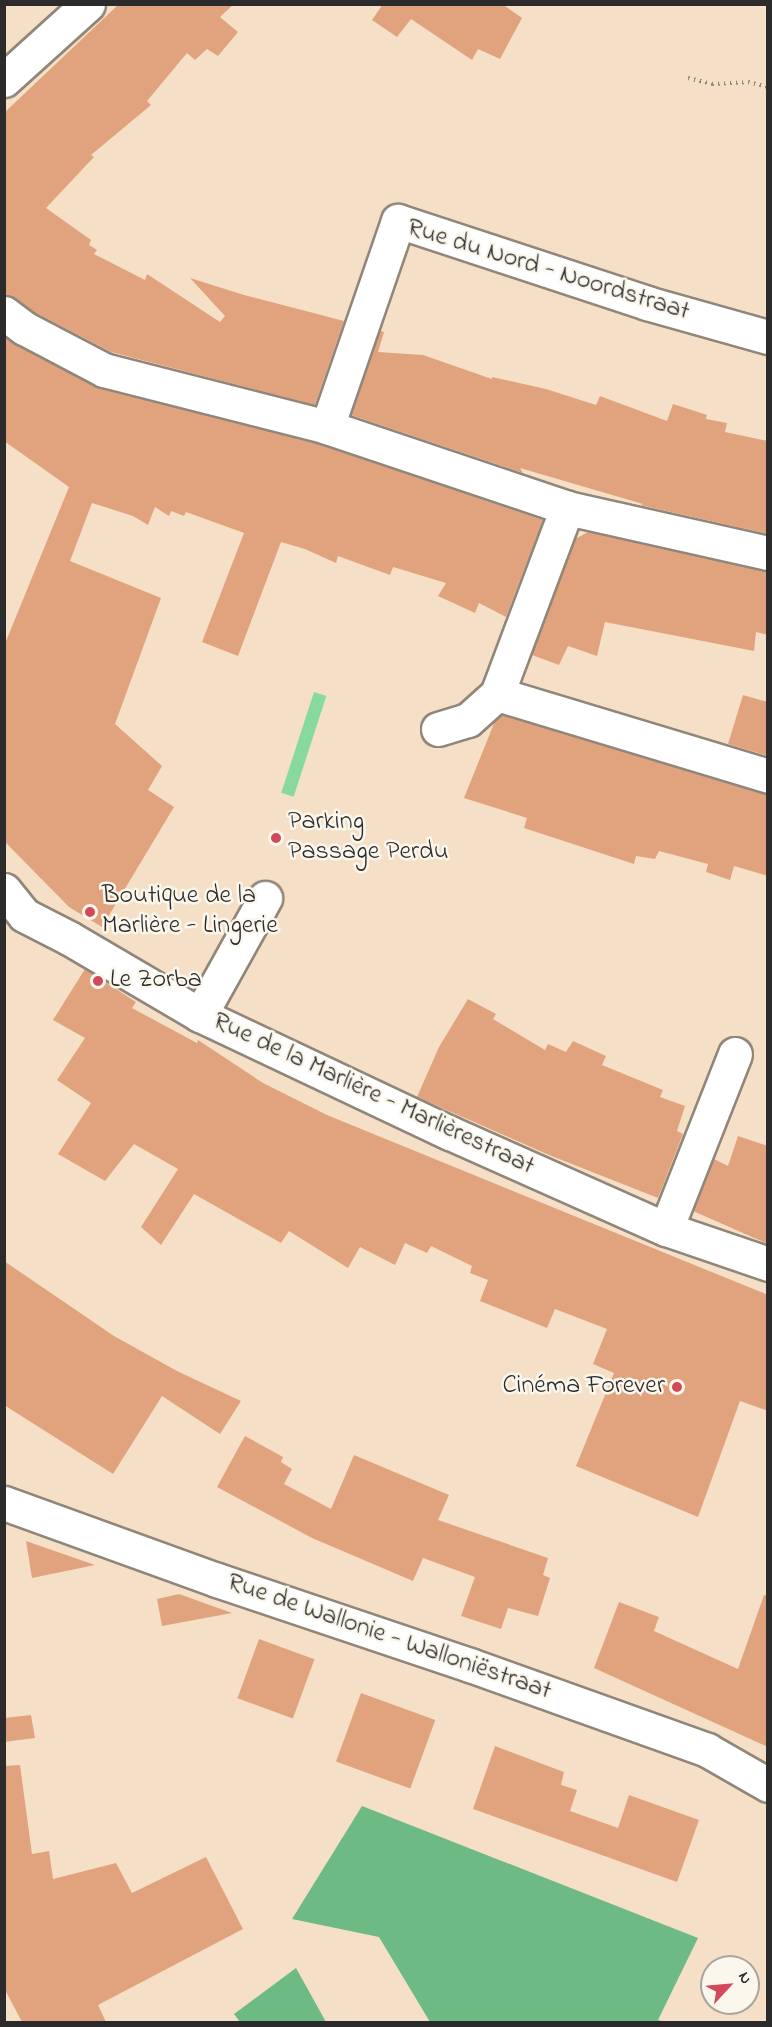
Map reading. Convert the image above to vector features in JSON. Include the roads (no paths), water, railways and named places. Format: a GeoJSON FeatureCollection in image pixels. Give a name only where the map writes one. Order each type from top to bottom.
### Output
{"type":"FeatureCollection","features":[{"type":"Feature","properties":{"kind":"street"},"geometry":{"type":"LineString","coordinates":[[4,80],[88,4]]}},
{"type":"Feature","properties":{"kind":"street","name":"Rue du Nord - Noordstraat"},"geometry":{"type":"LineString","coordinates":[[327,427],[398,221],[647,303],[768,338]]}},
{"type":"Feature","properties":{"kind":"street"},"geometry":{"type":"LineString","coordinates":[[4,313],[24,328],[104,370],[327,427],[567,508],[768,553]]}},
{"type":"Feature","properties":{"kind":"street"},"geometry":{"type":"LineString","coordinates":[[438,729],[468,720],[497,694],[567,508]]}},
{"type":"Feature","properties":{"kind":"street"},"geometry":{"type":"LineString","coordinates":[[497,694],[768,776]]}},
{"type":"Feature","properties":{"kind":"street"},"geometry":{"type":"LineString","coordinates":[[200,1015],[265,898]]}},
{"type":"Feature","properties":{"kind":"street","name":"Rue de la Marlière - Marlièrestraat"},"geometry":{"type":"LineString","coordinates":[[11,905],[200,1015],[450,1133],[666,1229],[768,1264]]}},
{"type":"Feature","properties":{"kind":"street"},"geometry":{"type":"LineString","coordinates":[[666,1229],[735,1054]]}},
{"type":"Feature","properties":{"kind":"street","name":"Rue de Wallonie - Walloniëstraat"},"geometry":{"type":"LineString","coordinates":[[4,1503],[217,1580],[470,1665],[707,1750],[768,1785]]}},
{"type":"Feature","properties":{"kind":"place","name":"Parking Passage Perdu"},"geometry":{"type":"Point","coordinates":[276,838]}},
{"type":"Feature","properties":{"kind":"place","name":"Boutique de la Marlière - Lingerie"},"geometry":{"type":"Point","coordinates":[90,912]}},
{"type":"Feature","properties":{"kind":"place","name":"Le Zorba"},"geometry":{"type":"Point","coordinates":[98,981]}},
{"type":"Feature","properties":{"kind":"place","name":"Cinéma Forever"},"geometry":{"type":"Point","coordinates":[677,1387]}}]}
